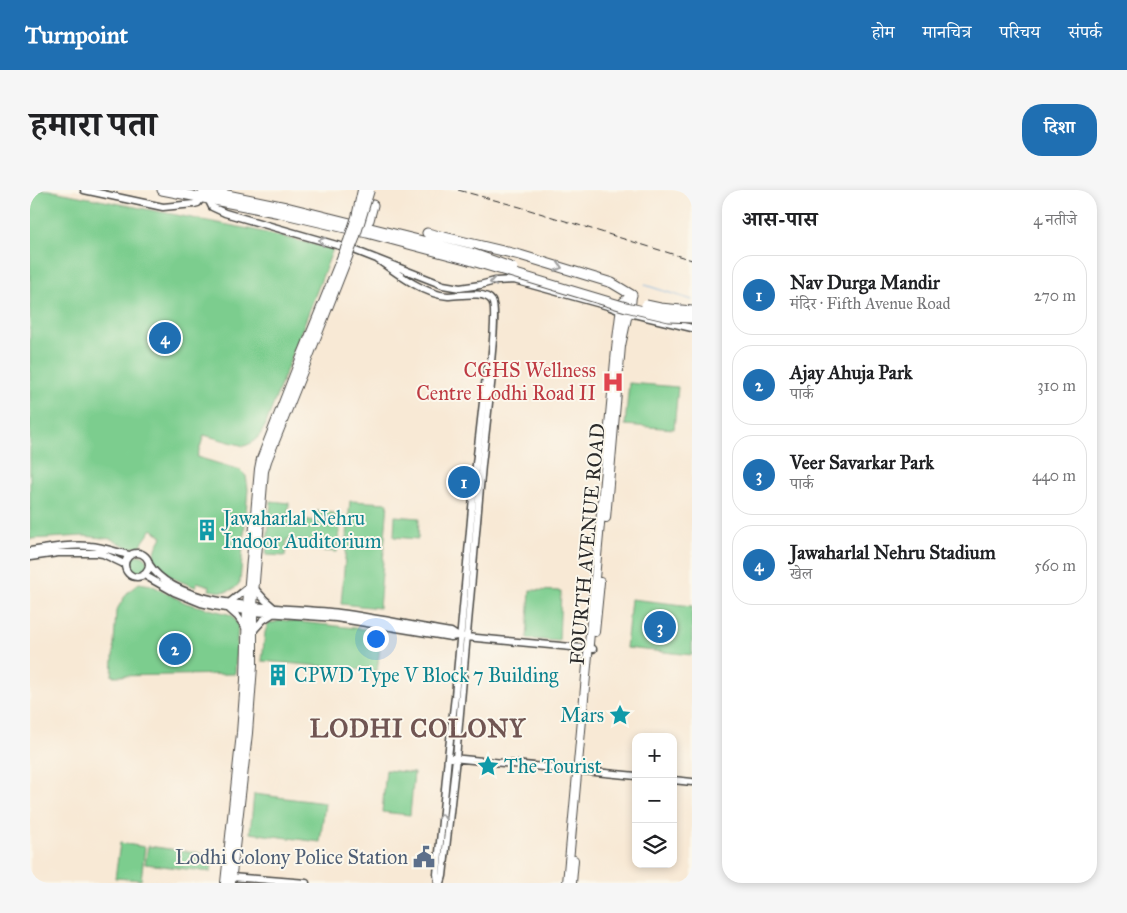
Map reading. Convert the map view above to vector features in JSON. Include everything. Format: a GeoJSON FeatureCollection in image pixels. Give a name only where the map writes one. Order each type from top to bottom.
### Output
{"type":"FeatureCollection","features":[{"type":"Feature","properties":{"kind":"highway"},"geometry":{"type":"LineString","coordinates":[[162,190],[286,207],[454,244],[520,255],[612,282],[632,294]]}},
{"type":"Feature","properties":{"kind":"highway"},"geometry":{"type":"LineString","coordinates":[[205,196],[511,267],[622,300],[660,308],[692,311]]}},
{"type":"Feature","properties":{"kind":"highway"},"geometry":{"type":"LineString","coordinates":[[369,220],[373,205]]}},
{"type":"Feature","properties":{"kind":"highway"},"geometry":{"type":"LineString","coordinates":[[427,233],[435,240]]}},
{"type":"Feature","properties":{"kind":"highway"},"geometry":{"type":"LineString","coordinates":[[454,244],[470,257],[626,307],[669,317],[692,318]]}},
{"type":"Feature","properties":{"kind":"main road"},"geometry":{"type":"LineString","coordinates":[[231,880],[248,733],[253,666],[250,608],[264,470],[348,241],[362,190]]}},
{"type":"Feature","properties":{"kind":"main road"},"geometry":{"type":"LineString","coordinates":[[301,368],[355,239],[370,190]]}},
{"type":"Feature","properties":{"kind":"main road","name":"FOURTH AVENUE ROAD"},"geometry":{"type":"LineString","coordinates":[[572,883],[591,649],[598,615],[626,309],[632,294]]}},
{"type":"Feature","properties":{"kind":"main road"},"geometry":{"type":"LineString","coordinates":[[225,883],[250,631]]}},
{"type":"Feature","properties":{"kind":"main road","name":"FOURTH AVENUE ROAD"},"geometry":{"type":"LineString","coordinates":[[567,883],[580,770]]}},
{"type":"Feature","properties":{"kind":"street"},"geometry":{"type":"LineString","coordinates":[[84,190],[163,206],[194,204],[198,203],[205,196],[212,206],[225,213],[354,250],[443,285],[460,288],[494,281],[514,280],[608,306],[692,322]]}},
{"type":"Feature","properties":{"kind":"street"},"geometry":{"type":"LineString","coordinates":[[377,260],[401,276],[433,293],[449,296],[479,295],[488,297],[494,305],[491,362],[487,367],[476,464],[456,696],[448,757],[437,874],[439,883]]}},
{"type":"Feature","properties":{"kind":"street"},"geometry":{"type":"LineString","coordinates":[[626,309],[692,328]]}},
{"type":"Feature","properties":{"kind":"street"},"geometry":{"type":"LineString","coordinates":[[30,551],[58,546],[88,545],[129,555],[135,553],[142,554],[147,558],[158,576],[166,582],[202,597],[229,605],[250,631],[274,610]]}},
{"type":"Feature","properties":{"kind":"street"},"geometry":{"type":"LineString","coordinates":[[30,557],[58,552],[103,554],[124,564],[131,576],[137,577],[147,572],[149,564]]}},
{"type":"Feature","properties":{"kind":"street"},"geometry":{"type":"LineString","coordinates":[[124,564],[129,555]]}},
{"type":"Feature","properties":{"kind":"street"},"geometry":{"type":"LineString","coordinates":[[144,575],[174,592],[201,603],[336,618],[451,638],[461,637],[591,649]]}},
{"type":"Feature","properties":{"kind":"street"},"geometry":{"type":"LineString","coordinates":[[229,605],[252,588],[274,610]]}},
{"type":"Feature","properties":{"kind":"street"},"geometry":{"type":"LineString","coordinates":[[439,883],[443,876],[456,758],[461,637]]}},
{"type":"Feature","properties":{"kind":"street"},"geometry":{"type":"LineString","coordinates":[[448,757],[632,776]]}},
{"type":"Feature","properties":{"kind":"street"},"geometry":{"type":"LineString","coordinates":[[677,780],[692,782]]}},
{"type":"Feature","properties":{"kind":"street"},"geometry":{"type":"LineString","coordinates":[[231,880],[306,883]]}},
{"type":"Feature","properties":{"kind":"green space"},"geometry":{"type":"Polygon","coordinates":[[[30,190],[48,190],[254,230],[333,249],[261,433],[257,439],[244,446],[204,435],[197,457],[240,470],[246,476],[248,489],[240,582],[234,589],[222,592],[209,590],[210,586],[197,582],[195,587],[166,573],[153,558],[162,537],[152,529],[140,546],[130,548],[111,539],[84,536],[30,539],[30,190]]]}},
{"type":"Feature","properties":{"kind":"green space"},"geometry":{"type":"Polygon","coordinates":[[[629,383],[678,387],[674,429],[625,425],[629,383]]]}},
{"type":"Feature","properties":{"kind":"green space"},"geometry":{"type":"Polygon","coordinates":[[[271,501],[289,503],[288,518],[316,521],[317,511],[341,514],[337,552],[313,550],[314,542],[287,539],[285,556],[266,555],[271,501]]]}},
{"type":"Feature","properties":{"kind":"green space"},"geometry":{"type":"Polygon","coordinates":[[[350,501],[388,503],[379,608],[341,604],[350,501]]]}},
{"type":"Feature","properties":{"kind":"green space"},"geometry":{"type":"Polygon","coordinates":[[[395,516],[419,518],[418,539],[394,537],[395,516]]]}},
{"type":"Feature","properties":{"kind":"green space"},"geometry":{"type":"Polygon","coordinates":[[[138,555],[145,558],[148,565],[145,572],[138,575],[131,572],[128,565],[131,558],[138,555]]]}},
{"type":"Feature","properties":{"kind":"green space"},"geometry":{"type":"Polygon","coordinates":[[[139,583],[151,585],[186,603],[232,615],[238,625],[235,674],[112,676],[116,611],[127,593],[139,583]]]}},
{"type":"Feature","properties":{"kind":"green space"},"geometry":{"type":"Polygon","coordinates":[[[530,590],[561,591],[559,641],[527,639],[530,590]]]}},
{"type":"Feature","properties":{"kind":"green space"},"geometry":{"type":"Polygon","coordinates":[[[631,599],[692,606],[692,655],[626,648],[631,599]]]}},
{"type":"Feature","properties":{"kind":"green space"},"geometry":{"type":"Polygon","coordinates":[[[282,620],[382,631],[377,671],[262,661],[265,632],[268,624],[282,620]]]}},
{"type":"Feature","properties":{"kind":"green space"},"geometry":{"type":"Polygon","coordinates":[[[386,770],[414,773],[410,815],[382,812],[386,770]]]}},
{"type":"Feature","properties":{"kind":"green space"},"geometry":{"type":"Polygon","coordinates":[[[254,794],[325,803],[320,842],[250,833],[254,794]]]}},
{"type":"Feature","properties":{"kind":"green space"},"geometry":{"type":"Polygon","coordinates":[[[120,843],[145,847],[141,880],[115,878],[120,843]]]}},
{"type":"Feature","properties":{"kind":"green space"},"geometry":{"type":"Polygon","coordinates":[[[148,846],[213,855],[211,872],[145,864],[148,846]]]}},
{"type":"Feature","properties":{"kind":"waterway"},"geometry":{"type":"LineString","coordinates":[[645,285],[692,300]]}},
{"type":"Feature","properties":{"kind":"railway"},"geometry":{"type":"LineString","coordinates":[[458,190],[692,260]]}},
{"type":"Feature","properties":{"kind":"place","name":"Jawaharlal Nehru Stadium"},"geometry":{"type":"Point","coordinates":[165,338]}},
{"type":"Feature","properties":{"kind":"place","name":"CGHS Wellness Centre Lodhi Road II"},"geometry":{"type":"Point","coordinates":[613,382]}},
{"type":"Feature","properties":{"kind":"place","name":"Nav Durga Mandir"},"geometry":{"type":"Point","coordinates":[464,482]}},
{"type":"Feature","properties":{"kind":"place","name":"Jawaharlal Nehru Indoor Auditorium"},"geometry":{"type":"Point","coordinates":[207,530]}},
{"type":"Feature","properties":{"kind":"place","name":"Veer Savarkar Park"},"geometry":{"type":"Point","coordinates":[660,627]}},
{"type":"Feature","properties":{"kind":"place","name":"Ajay Ahuja Park"},"geometry":{"type":"Point","coordinates":[175,649]}},
{"type":"Feature","properties":{"kind":"place","name":"CPWD Type V Block 7 Building"},"geometry":{"type":"Point","coordinates":[278,675]}},
{"type":"Feature","properties":{"kind":"place","name":"Mars"},"geometry":{"type":"Point","coordinates":[620,715]}},
{"type":"Feature","properties":{"kind":"place","name":"The Tourist"},"geometry":{"type":"Point","coordinates":[488,766]}},
{"type":"Feature","properties":{"kind":"place","name":"Lodhi Colony Police Station"},"geometry":{"type":"Point","coordinates":[424,857]}},
{"type":"Feature","properties":{"kind":"district","name":"LODHI COLONY"},"geometry":{"type":"Point","coordinates":[418,728]}}]}
